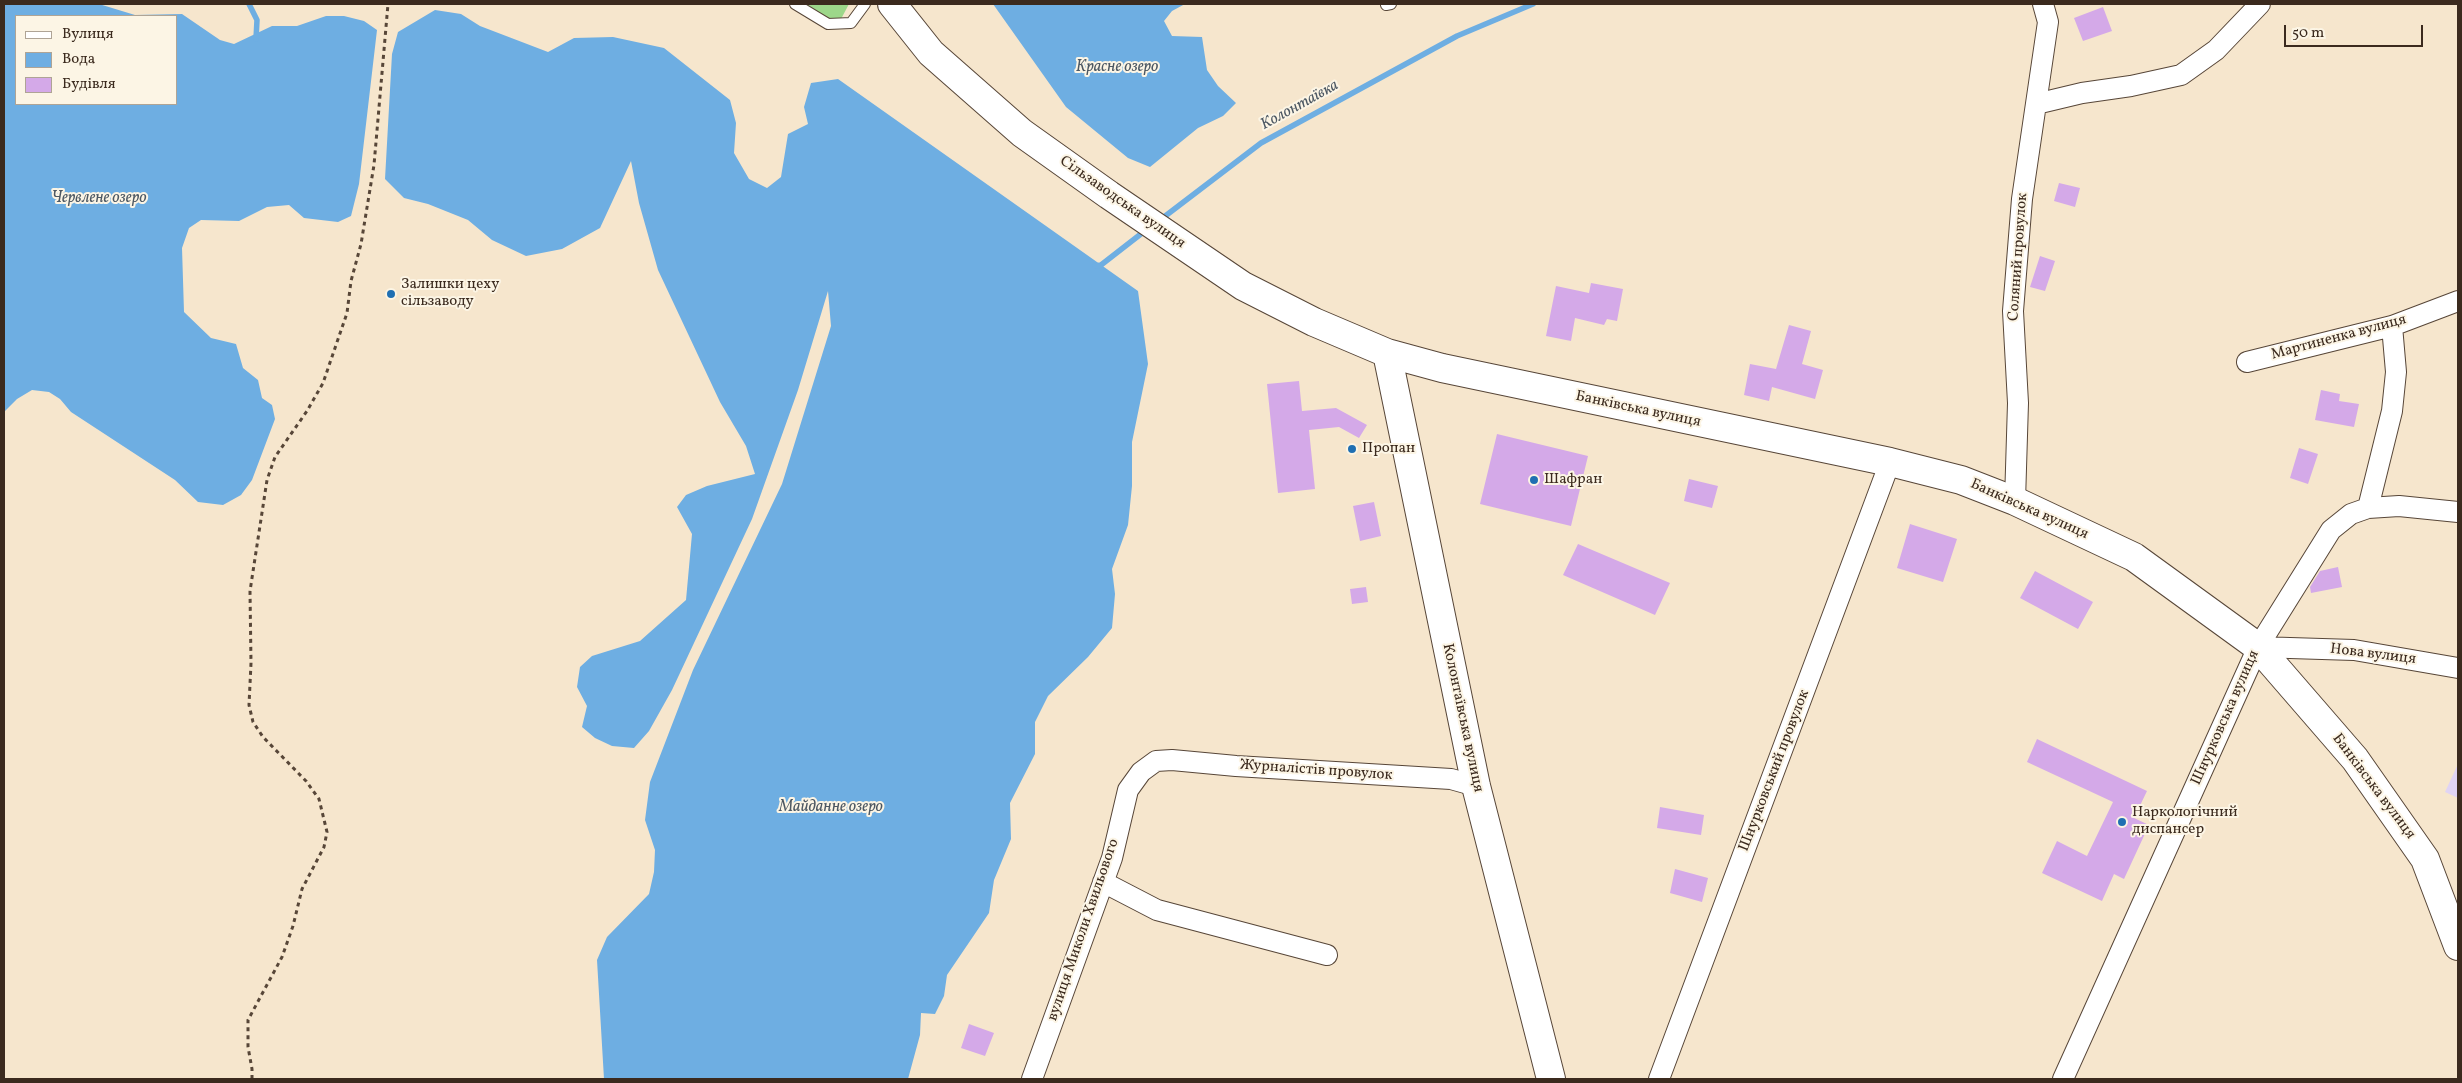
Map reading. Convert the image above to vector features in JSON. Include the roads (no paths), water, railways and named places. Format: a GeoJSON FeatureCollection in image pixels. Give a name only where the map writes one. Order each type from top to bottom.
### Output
{"type":"FeatureCollection","features":[{"type":"Feature","properties":{"kind":"main road","name":"Сільзаводська вулиця"},"geometry":{"type":"LineString","coordinates":[[892,4],[931,53],[1015,127],[1109,195],[1243,286],[1314,322],[1387,353]]}},
{"type":"Feature","properties":{"kind":"main road","name":"Банківська вулиця"},"geometry":{"type":"LineString","coordinates":[[1387,353],[1507,383],[1890,462],[1961,480],[2015,501],[2134,557],[2258,647],[2355,759],[2425,859],[2458,946]]}},
{"type":"Feature","properties":{"kind":"main road","name":"Колонтаївська вулиця"},"geometry":{"type":"LineString","coordinates":[[1387,353],[1476,786],[1551,1079]]}},
{"type":"Feature","properties":{"kind":"street","name":"Соляний провулок"},"geometry":{"type":"LineString","coordinates":[[2015,501],[2018,402],[2013,311],[2022,199],[2048,22],[2043,4]]}},
{"type":"Feature","properties":{"kind":"street"},"geometry":{"type":"LineString","coordinates":[[2036,104],[2082,92],[2131,86],[2181,76],[2216,50],[2260,4]]}},
{"type":"Feature","properties":{"kind":"street","name":"Мартиненка вулиця"},"geometry":{"type":"LineString","coordinates":[[2247,362],[2392,326],[2458,301]]}},
{"type":"Feature","properties":{"kind":"street"},"geometry":{"type":"LineString","coordinates":[[2392,326],[2396,372],[2392,411],[2368,508],[2399,506],[2458,512]]}},
{"type":"Feature","properties":{"kind":"street","name":"Шнурковський провулок"},"geometry":{"type":"LineString","coordinates":[[1659,1079],[1890,462]]}},
{"type":"Feature","properties":{"kind":"street","name":"Шнурковська вулиця"},"geometry":{"type":"LineString","coordinates":[[2063,1079],[2258,647],[2331,530],[2351,514],[2368,508]]}},
{"type":"Feature","properties":{"kind":"street","name":"Нова вулиця"},"geometry":{"type":"LineString","coordinates":[[2258,647],[2354,650],[2458,668]]}},
{"type":"Feature","properties":{"kind":"street","name":"Журналістів провулок"},"geometry":{"type":"LineString","coordinates":[[1156,761],[1172,760],[1236,766],[1451,779],[1476,786]]}},
{"type":"Feature","properties":{"kind":"street","name":"вулиця Миколи Хвильового"},"geometry":{"type":"LineString","coordinates":[[1032,1079],[1112,858],[1128,790],[1141,772],[1156,761]]}},
{"type":"Feature","properties":{"kind":"street"},"geometry":{"type":"LineString","coordinates":[[1103,882],[1157,910],[1327,956]]}},
{"type":"Feature","properties":{"kind":"lane"},"geometry":{"type":"LineString","coordinates":[[795,4],[828,24],[851,23],[865,4]]}},
{"type":"Feature","properties":{"kind":"water","name":"Червлене озеро"},"geometry":{"type":"Polygon","coordinates":[[[4,4],[99,4],[135,15],[182,14],[220,40],[234,44],[272,26],[297,26],[326,16],[344,16],[364,21],[377,30],[359,184],[351,216],[338,222],[304,218],[289,205],[267,207],[239,221],[201,220],[189,228],[182,248],[184,312],[211,338],[236,344],[243,368],[258,380],[262,398],[272,405],[275,419],[252,480],[241,495],[223,505],[198,502],[175,480],[71,412],[60,399],[49,392],[32,390],[17,399],[4,412],[4,4]]]}},
{"type":"Feature","properties":{"kind":"water","name":"Красне озеро"},"geometry":{"type":"Polygon","coordinates":[[[993,4],[1185,4],[1172,11],[1164,21],[1172,36],[1202,37],[1207,70],[1218,86],[1236,103],[1223,116],[1198,128],[1150,167],[1128,158],[1066,107],[993,4]]]}},
{"type":"Feature","properties":{"kind":"water","name":"Майданне озеро"},"geometry":{"type":"Polygon","coordinates":[[[435,10],[461,14],[480,26],[548,52],[574,38],[613,37],[664,48],[730,100],[736,123],[734,153],[749,179],[767,188],[781,177],[788,134],[808,124],[804,107],[811,83],[838,79],[1138,291],[1148,364],[1132,442],[1132,486],[1128,525],[1112,569],[1115,594],[1112,628],[1088,657],[1048,696],[1035,722],[1035,754],[1010,803],[1011,839],[994,880],[989,913],[947,975],[944,996],[935,1014],[921,1013],[920,1035],[908,1079],[604,1079],[597,960],[607,937],[649,894],[654,872],[655,850],[645,820],[650,782],[693,670],[782,484],[831,326],[828,291],[798,390],[752,519],[672,690],[649,731],[634,748],[612,746],[595,738],[582,727],[587,706],[577,687],[580,667],[592,656],[640,641],[686,600],[692,534],[677,507],[686,495],[707,486],[755,474],[746,446],[720,402],[658,270],[639,203],[631,161],[600,228],[562,249],[526,256],[492,240],[468,220],[428,204],[404,198],[385,179],[392,54],[398,32],[435,10]]]}},
{"type":"Feature","properties":{"kind":"waterway"},"geometry":{"type":"LineString","coordinates":[[249,4],[257,20],[256,39]]}},
{"type":"Feature","properties":{"kind":"waterway","name":"Колонтаївка"},"geometry":{"type":"LineString","coordinates":[[1160,220],[1261,143],[1457,36],[1533,4]]}},
{"type":"Feature","properties":{"kind":"waterway","name":"Колонтаївка"},"geometry":{"type":"LineString","coordinates":[[1095,266],[1101,265],[1146,230]]}},
{"type":"Feature","properties":{"kind":"place","name":"Залишки цеху сільзаводу"},"geometry":{"type":"Point","coordinates":[391,294]}},
{"type":"Feature","properties":{"kind":"place","name":"Пропан"},"geometry":{"type":"Point","coordinates":[1352,449]}},
{"type":"Feature","properties":{"kind":"place","name":"Шафран"},"geometry":{"type":"Point","coordinates":[1534,480]}},
{"type":"Feature","properties":{"kind":"place","name":"Наркологічний диспансер"},"geometry":{"type":"Point","coordinates":[2122,822]}}]}
